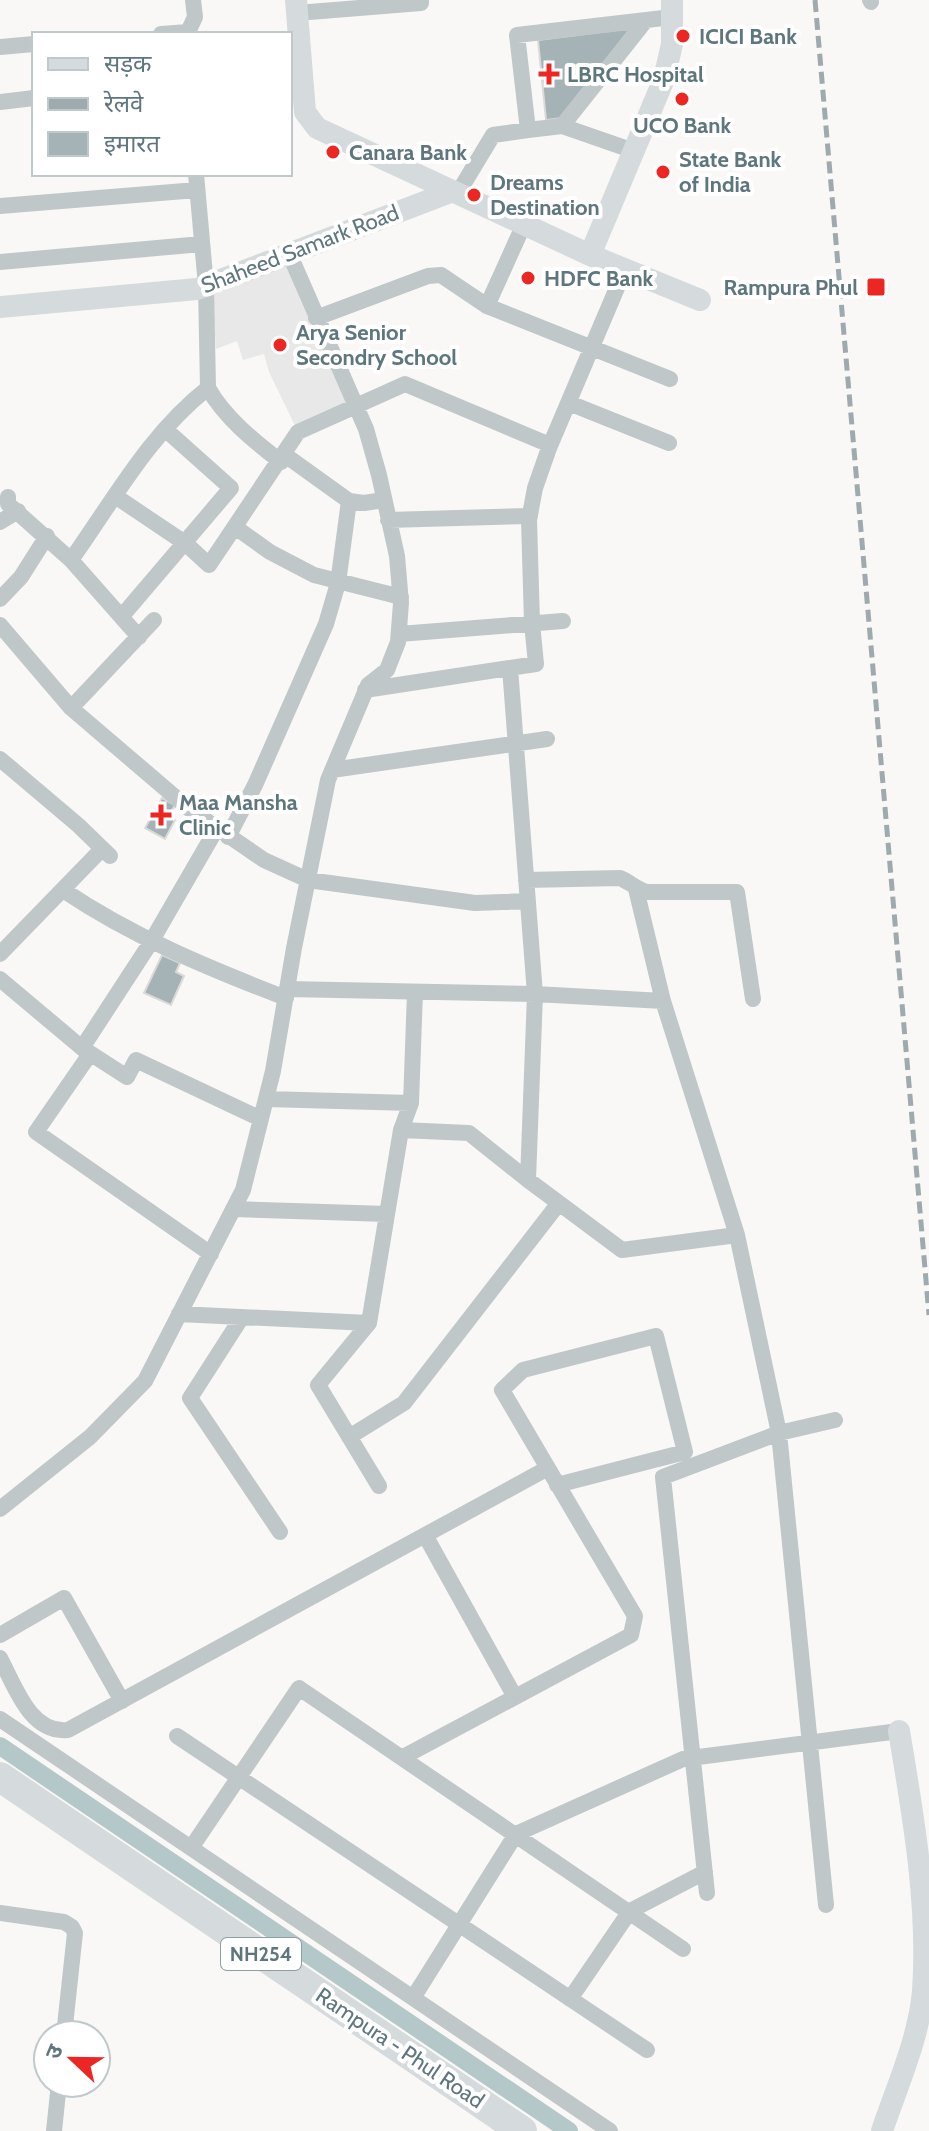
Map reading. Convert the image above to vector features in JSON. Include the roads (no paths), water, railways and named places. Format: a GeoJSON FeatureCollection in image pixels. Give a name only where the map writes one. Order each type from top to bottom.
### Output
{"type":"FeatureCollection","features":[{"type":"Feature","properties":{"kind":"highway","name":"Rampura - Phul Road"},"geometry":{"type":"LineString","coordinates":[[0,1777],[522,2131]]}},
{"type":"Feature","properties":{"kind":"street"},"geometry":{"type":"LineString","coordinates":[[188,32],[195,17],[193,0]]}},
{"type":"Feature","properties":{"kind":"street"},"geometry":{"type":"LineString","coordinates":[[421,0],[421,3],[297,7],[305,112],[312,124],[590,255],[700,300]]}},
{"type":"Feature","properties":{"kind":"street"},"geometry":{"type":"LineString","coordinates":[[528,130],[517,35],[646,20],[672,8],[672,44],[664,79],[590,255]]}},
{"type":"Feature","properties":{"kind":"street"},"geometry":{"type":"LineString","coordinates":[[562,126],[646,20]]}},
{"type":"Feature","properties":{"kind":"street"},"geometry":{"type":"LineString","coordinates":[[0,47],[32,44]]}},
{"type":"Feature","properties":{"kind":"street"},"geometry":{"type":"LineString","coordinates":[[0,102],[32,98]]}},
{"type":"Feature","properties":{"kind":"street"},"geometry":{"type":"LineString","coordinates":[[453,191],[493,135],[562,126],[634,151]]}},
{"type":"Feature","properties":{"kind":"street"},"geometry":{"type":"LineString","coordinates":[[0,206],[196,182],[206,286],[208,388],[214,399],[250,438],[349,501],[364,503],[384,500]]}},
{"type":"Feature","properties":{"kind":"street","name":"Shaheed Samark Road"},"geometry":{"type":"LineString","coordinates":[[0,307],[197,289],[453,191]]}},
{"type":"Feature","properties":{"kind":"street"},"geometry":{"type":"LineString","coordinates":[[487,306],[524,224]]}},
{"type":"Feature","properties":{"kind":"street"},"geometry":{"type":"LineString","coordinates":[[0,262],[202,244]]}},
{"type":"Feature","properties":{"kind":"street"},"geometry":{"type":"LineString","coordinates":[[0,1509],[90,1437],[145,1381],[243,1190],[266,1099],[332,770],[365,690],[387,670],[399,634],[401,597],[397,556],[366,429],[289,253]]}},
{"type":"Feature","properties":{"kind":"street"},"geometry":{"type":"LineString","coordinates":[[365,690],[536,664],[530,516],[535,488],[550,445],[625,269]]}},
{"type":"Feature","properties":{"kind":"street"},"geometry":{"type":"LineString","coordinates":[[316,318],[428,276],[441,275],[487,306],[670,379]]}},
{"type":"Feature","properties":{"kind":"street"},"geometry":{"type":"LineString","coordinates":[[115,496],[185,543],[209,565],[298,432],[405,384],[550,445]]}},
{"type":"Feature","properties":{"kind":"street"},"geometry":{"type":"LineString","coordinates":[[71,560],[166,430],[191,401],[208,388]]}},
{"type":"Feature","properties":{"kind":"street"},"geometry":{"type":"LineString","coordinates":[[569,403],[669,443]]}},
{"type":"Feature","properties":{"kind":"street"},"geometry":{"type":"LineString","coordinates":[[122,616],[231,488],[166,430]]}},
{"type":"Feature","properties":{"kind":"street"},"geometry":{"type":"LineString","coordinates":[[211,1254],[36,1132],[151,942],[255,785],[326,624],[338,583],[349,501]]}},
{"type":"Feature","properties":{"kind":"street"},"geometry":{"type":"LineString","coordinates":[[0,522],[13,504],[71,560],[139,637]]}},
{"type":"Feature","properties":{"kind":"street"},"geometry":{"type":"LineString","coordinates":[[388,520],[530,516]]}},
{"type":"Feature","properties":{"kind":"street"},"geometry":{"type":"LineString","coordinates":[[235,527],[291,565],[338,583],[401,597]]}},
{"type":"Feature","properties":{"kind":"street"},"geometry":{"type":"LineString","coordinates":[[0,599],[21,577],[47,536]]}},
{"type":"Feature","properties":{"kind":"street"},"geometry":{"type":"LineString","coordinates":[[71,708],[154,620]]}},
{"type":"Feature","properties":{"kind":"street"},"geometry":{"type":"LineString","coordinates":[[399,634],[563,621]]}},
{"type":"Feature","properties":{"kind":"street"},"geometry":{"type":"LineString","coordinates":[[0,625],[71,708],[188,808],[264,860],[308,880],[475,903],[528,901]]}},
{"type":"Feature","properties":{"kind":"street"},"geometry":{"type":"LineString","coordinates":[[510,668],[535,994],[528,1180]]}},
{"type":"Feature","properties":{"kind":"street"},"geometry":{"type":"LineString","coordinates":[[332,770],[547,739]]}},
{"type":"Feature","properties":{"kind":"street"},"geometry":{"type":"LineString","coordinates":[[0,759],[106,853],[63,890],[0,954]]}},
{"type":"Feature","properties":{"kind":"street"},"geometry":{"type":"LineString","coordinates":[[526,880],[620,878],[636,889],[663,1001],[737,1235],[779,1433],[826,1905]]}},
{"type":"Feature","properties":{"kind":"street"},"geometry":{"type":"LineString","coordinates":[[636,889],[647,892],[737,892],[753,999]]}},
{"type":"Feature","properties":{"kind":"street"},"geometry":{"type":"LineString","coordinates":[[63,890],[101,916],[151,942],[286,994],[535,994],[663,1001]]}},
{"type":"Feature","properties":{"kind":"street"},"geometry":{"type":"LineString","coordinates":[[0,979],[86,1051],[127,1077],[136,1060],[261,1119]]}},
{"type":"Feature","properties":{"kind":"street"},"geometry":{"type":"LineString","coordinates":[[379,1486],[318,1385],[369,1323],[401,1130],[411,1103],[415,992]]}},
{"type":"Feature","properties":{"kind":"street"},"geometry":{"type":"LineString","coordinates":[[266,1099],[411,1103]]}},
{"type":"Feature","properties":{"kind":"street"},"geometry":{"type":"LineString","coordinates":[[401,1130],[469,1133],[622,1250],[737,1235]]}},
{"type":"Feature","properties":{"kind":"street"},"geometry":{"type":"LineString","coordinates":[[349,1437],[404,1403],[559,1203]]}},
{"type":"Feature","properties":{"kind":"street"},"geometry":{"type":"LineString","coordinates":[[233,1209],[387,1214]]}},
{"type":"Feature","properties":{"kind":"street"},"geometry":{"type":"LineString","coordinates":[[179,1314],[369,1323]]}},
{"type":"Feature","properties":{"kind":"street"},"geometry":{"type":"LineString","coordinates":[[242,1317],[190,1398],[280,1532]]}},
{"type":"Feature","properties":{"kind":"street"},"geometry":{"type":"LineString","coordinates":[[403,1757],[631,1635],[635,1616],[557,1485],[502,1390],[523,1370],[656,1336],[685,1452],[557,1485]]}},
{"type":"Feature","properties":{"kind":"street"},"geometry":{"type":"LineString","coordinates":[[707,1893],[663,1477],[779,1433],[835,1420]]}},
{"type":"Feature","properties":{"kind":"street"},"geometry":{"type":"LineString","coordinates":[[0,1658],[31,1715],[48,1728],[68,1730],[548,1468]]}},
{"type":"Feature","properties":{"kind":"street"},"geometry":{"type":"LineString","coordinates":[[425,1535],[515,1697]]}},
{"type":"Feature","properties":{"kind":"street"},"geometry":{"type":"LineString","coordinates":[[0,1635],[64,1598],[122,1701]]}},
{"type":"Feature","properties":{"kind":"street"},"geometry":{"type":"LineString","coordinates":[[191,1848],[299,1688],[683,1949]]}},
{"type":"Feature","properties":{"kind":"street"},"geometry":{"type":"LineString","coordinates":[[0,1719],[610,2131]]}},
{"type":"Feature","properties":{"kind":"street"},"geometry":{"type":"LineString","coordinates":[[413,1998],[516,1834],[683,1759],[899,1731],[924,1910],[923,1991],[917,2026],[882,2131]]}},
{"type":"Feature","properties":{"kind":"street"},"geometry":{"type":"LineString","coordinates":[[177,1736],[647,2050]]}},
{"type":"Feature","properties":{"kind":"street"},"geometry":{"type":"LineString","coordinates":[[570,1999],[630,1911],[705,1872]]}},
{"type":"Feature","properties":{"kind":"street"},"geometry":{"type":"LineString","coordinates":[[0,1913],[64,1922],[72,1927],[75,1933],[66,2019]]}},
{"type":"Feature","properties":{"kind":"street"},"geometry":{"type":"LineString","coordinates":[[54,2131],[57,2099]]}},
{"type":"Feature","properties":{"kind":"waterway"},"geometry":{"type":"LineString","coordinates":[[0,1746],[569,2131]]}},
{"type":"Feature","properties":{"kind":"railway"},"geometry":{"type":"LineString","coordinates":[[815,0],[929,1315]]}},
{"type":"Feature","properties":{"kind":"place","name":"ICICI Bank"},"geometry":{"type":"Point","coordinates":[683,36]}},
{"type":"Feature","properties":{"kind":"place","name":"LBRC Hospital"},"geometry":{"type":"Point","coordinates":[549,74]}},
{"type":"Feature","properties":{"kind":"place","name":"UCO Bank"},"geometry":{"type":"Point","coordinates":[682,99]}},
{"type":"Feature","properties":{"kind":"place","name":"Canara Bank"},"geometry":{"type":"Point","coordinates":[333,152]}},
{"type":"Feature","properties":{"kind":"place","name":"State Bank of India"},"geometry":{"type":"Point","coordinates":[663,172]}},
{"type":"Feature","properties":{"kind":"place","name":"Dreams Destination"},"geometry":{"type":"Point","coordinates":[474,195]}},
{"type":"Feature","properties":{"kind":"place","name":"HDFC Bank"},"geometry":{"type":"Point","coordinates":[528,278]}},
{"type":"Feature","properties":{"kind":"place","name":"Rampura Phul"},"geometry":{"type":"Point","coordinates":[876,287]}},
{"type":"Feature","properties":{"kind":"place","name":"Arya Senior Secondry School"},"geometry":{"type":"Point","coordinates":[280,345]}},
{"type":"Feature","properties":{"kind":"place","name":"Maa Mansha Clinic"},"geometry":{"type":"Point","coordinates":[161,815]}}]}
